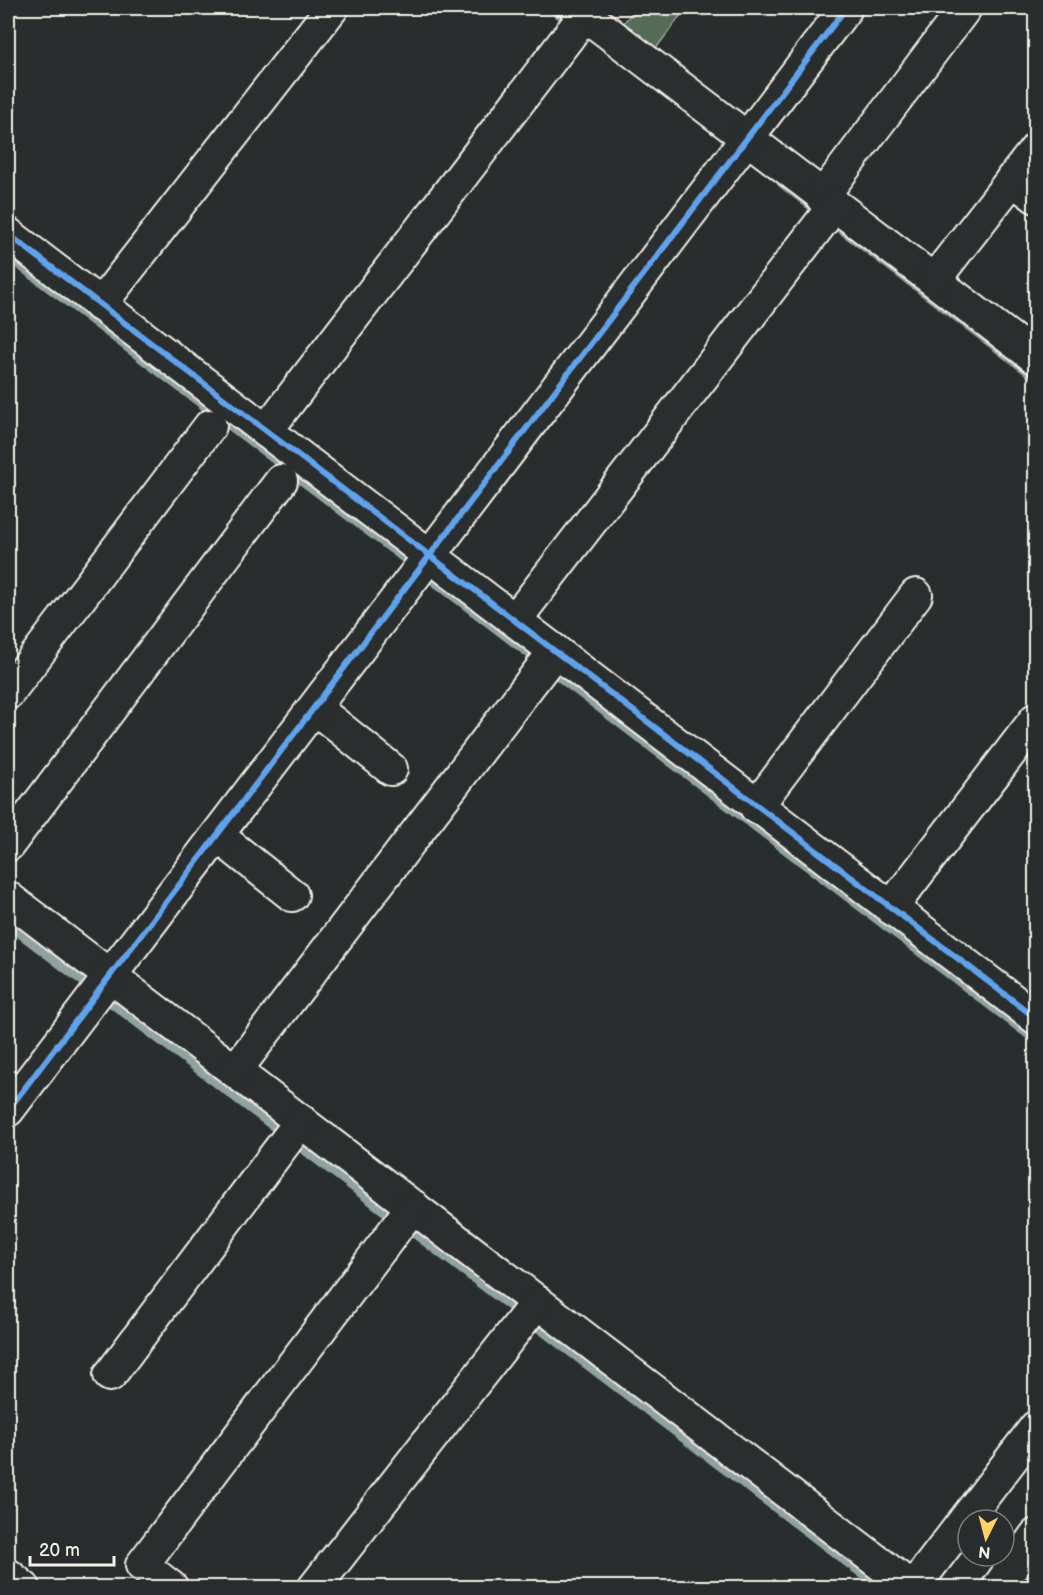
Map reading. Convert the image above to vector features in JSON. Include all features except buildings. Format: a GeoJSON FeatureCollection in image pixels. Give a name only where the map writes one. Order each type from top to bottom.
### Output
{"type":"FeatureCollection","features":[{"type":"Feature","properties":{"kind":"street"},"geometry":{"type":"LineString","coordinates":[[100,305],[332,8]]}},
{"type":"Feature","properties":{"kind":"street"},"geometry":{"type":"LineString","coordinates":[[8,1110],[846,8]]}},
{"type":"Feature","properties":{"kind":"street"},"geometry":{"type":"LineString","coordinates":[[515,620],[826,209],[965,8]]}},
{"type":"Feature","properties":{"kind":"street"},"geometry":{"type":"LineString","coordinates":[[266,431],[578,19],[741,147],[826,209],[934,280],[1035,358]]}},
{"type":"Feature","properties":{"kind":"street"},"geometry":{"type":"LineString","coordinates":[[934,280],[1024,188],[1035,149]]}},
{"type":"Feature","properties":{"kind":"street"},"geometry":{"type":"LineString","coordinates":[[8,234],[266,431],[422,565],[515,620],[548,660],[756,807],[1035,1018]]}},
{"type":"Feature","properties":{"kind":"street"},"geometry":{"type":"LineString","coordinates":[[8,693],[210,426]]}},
{"type":"Feature","properties":{"kind":"street"},"geometry":{"type":"LineString","coordinates":[[8,845],[281,481]]}},
{"type":"Feature","properties":{"kind":"street"},"geometry":{"type":"LineString","coordinates":[[756,807],[916,595]]}},
{"type":"Feature","properties":{"kind":"street"},"geometry":{"type":"LineString","coordinates":[[235,1071],[548,660]]}},
{"type":"Feature","properties":{"kind":"street"},"geometry":{"type":"LineString","coordinates":[[315,708],[391,769]]}},
{"type":"Feature","properties":{"kind":"street"},"geometry":{"type":"LineString","coordinates":[[891,908],[1035,719]]}},
{"type":"Feature","properties":{"kind":"street"},"geometry":{"type":"LineString","coordinates":[[218,836],[292,895]]}},
{"type":"Feature","properties":{"kind":"street"},"geometry":{"type":"LineString","coordinates":[[8,898],[102,988],[235,1071],[292,1132],[404,1218],[529,1313],[912,1587],[1035,1427]]}},
{"type":"Feature","properties":{"kind":"street"},"geometry":{"type":"LineString","coordinates":[[110,1376],[292,1132]]}},
{"type":"Feature","properties":{"kind":"street"},"geometry":{"type":"LineString","coordinates":[[172,1587],[142,1565],[404,1218]]}},
{"type":"Feature","properties":{"kind":"street"},"geometry":{"type":"LineString","coordinates":[[314,1587],[529,1313]]}},
{"type":"Feature","properties":{"kind":"street"},"geometry":{"type":"LineString","coordinates":[[998,1587],[1035,1535]]}},
{"type":"Feature","properties":{"kind":"street"},"geometry":{"type":"LineString","coordinates":[[8,1575],[24,1587]]}},
{"type":"Feature","properties":{"kind":"green space"},"geometry":{"type":"Polygon","coordinates":[[[635,8],[680,8],[684,11],[651,55],[618,31],[635,8]]]}},
{"type":"Feature","properties":{"kind":"waterway"},"geometry":{"type":"LineString","coordinates":[[550,8],[570,23]]}},
{"type":"Feature","properties":{"kind":"waterway"},"geometry":{"type":"LineString","coordinates":[[781,183],[818,212]]}},
{"type":"Feature","properties":{"kind":"waterway"},"geometry":{"type":"LineString","coordinates":[[831,222],[1036,378]]}},
{"type":"Feature","properties":{"kind":"waterway"},"geometry":{"type":"LineString","coordinates":[[8,257],[539,662]]}},
{"type":"Feature","properties":{"kind":"waterway"},"geometry":{"type":"LineString","coordinates":[[549,670],[1036,1041]]}},
{"type":"Feature","properties":{"kind":"waterway"},"geometry":{"type":"LineString","coordinates":[[8,925],[394,1219]]}},
{"type":"Feature","properties":{"kind":"waterway"},"geometry":{"type":"LineString","coordinates":[[405,1227],[880,1588]]}},
{"type":"Feature","properties":{"kind":"cycle path"},"geometry":{"type":"LineString","coordinates":[[8,1110],[846,8]]}},
{"type":"Feature","properties":{"kind":"cycle path"},"geometry":{"type":"LineString","coordinates":[[8,234],[1036,1018]]}}]}
